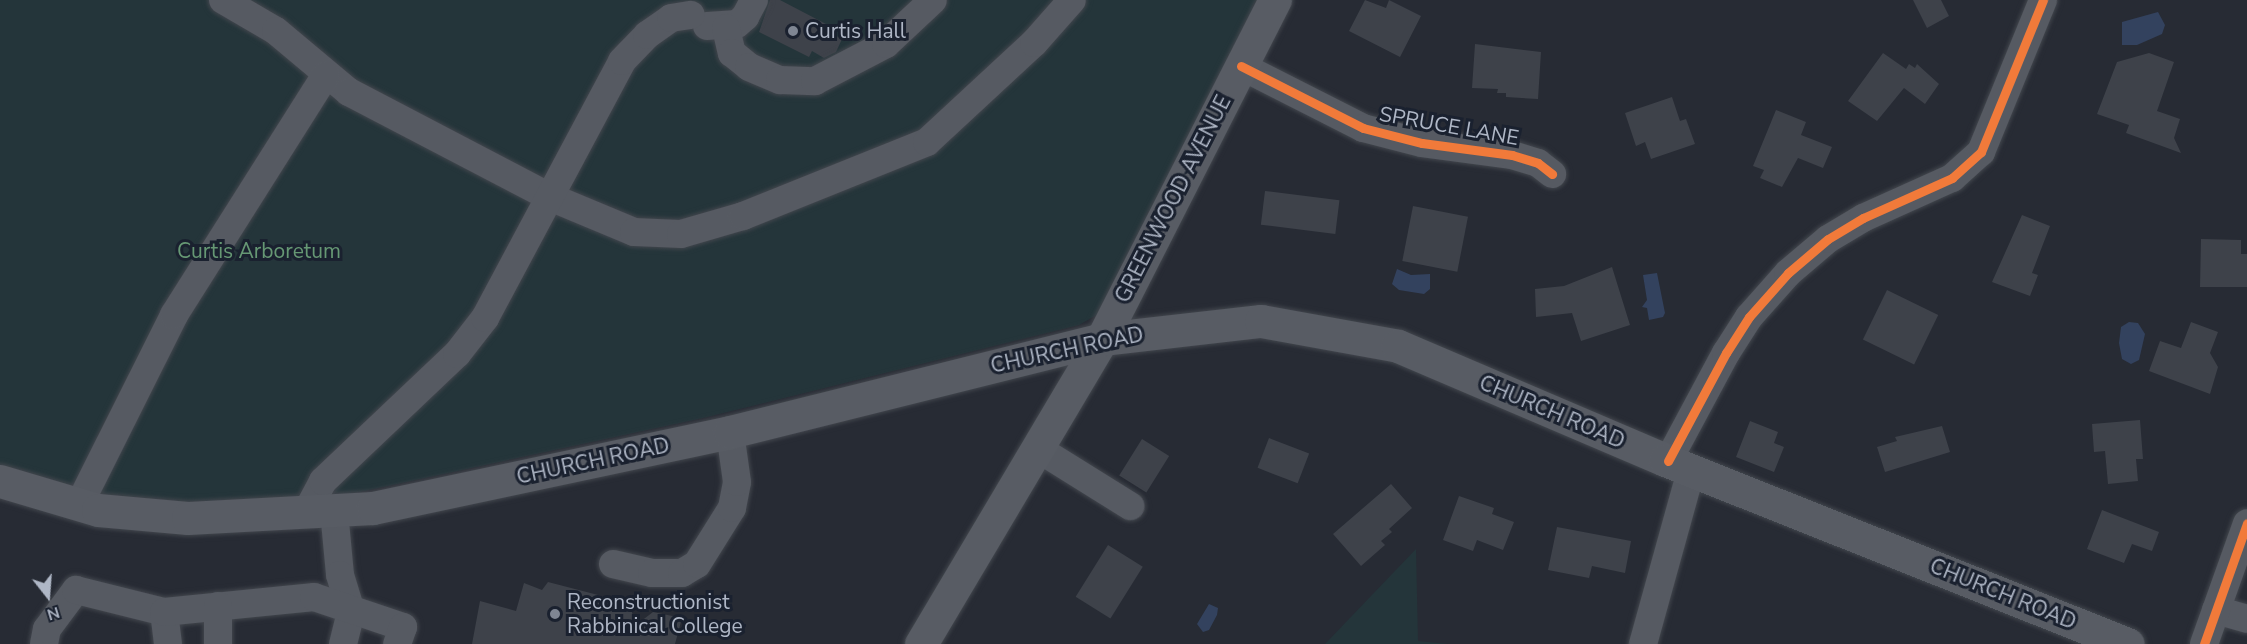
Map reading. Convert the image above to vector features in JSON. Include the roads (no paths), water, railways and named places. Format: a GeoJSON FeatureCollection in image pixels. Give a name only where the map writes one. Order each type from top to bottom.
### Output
{"type":"FeatureCollection","features":[{"type":"Feature","properties":{"kind":"main road","name":"GREENWOOD AVENUE"},"geometry":{"type":"LineString","coordinates":[[921,644],[1102,339],[1275,0]]}},
{"type":"Feature","properties":{"kind":"main road","name":"CHURCH ROAD"},"geometry":{"type":"LineString","coordinates":[[0,481],[98,510],[188,518],[374,508],[730,432],[1102,339],[1261,321],[1398,346],[1680,466],[2128,644]]}},
{"type":"Feature","properties":{"kind":"street"},"geometry":{"type":"LineString","coordinates":[[223,0],[276,31],[349,92],[550,196],[634,232],[681,234],[743,216],[927,142],[1034,43],[1072,0]]}},
{"type":"Feature","properties":{"kind":"street"},"geometry":{"type":"LineString","coordinates":[[343,644],[351,612],[320,512],[323,481],[457,354],[478,327],[622,61],[647,35],[688,8],[706,26],[726,28],[746,17],[754,0]]}},
{"type":"Feature","properties":{"kind":"street"},"geometry":{"type":"LineString","coordinates":[[726,28],[732,53],[749,67],[780,81],[815,81],[886,44],[933,0]]}},
{"type":"Feature","properties":{"kind":"street"},"geometry":{"type":"LineString","coordinates":[[1643,644],[1680,466],[1720,361],[1749,317],[1783,278],[1828,239],[1863,218],[1952,178],[1981,152],[2043,0]]}},
{"type":"Feature","properties":{"kind":"street","name":"SPRUCE LANE"},"geometry":{"type":"LineString","coordinates":[[1241,66],[1363,128],[1422,143],[1512,154],[1538,163],[1552,174]]}},
{"type":"Feature","properties":{"kind":"street"},"geometry":{"type":"LineString","coordinates":[[79,505],[174,315],[326,75]]}},
{"type":"Feature","properties":{"kind":"street"},"geometry":{"type":"LineString","coordinates":[[614,564],[652,573],[682,573],[697,564],[732,508],[737,482],[730,432]]}},
{"type":"Feature","properties":{"kind":"street"},"geometry":{"type":"LineString","coordinates":[[1037,448],[1130,506]]}},
{"type":"Feature","properties":{"kind":"street"},"geometry":{"type":"LineString","coordinates":[[2204,644],[2247,524]]}},
{"type":"Feature","properties":{"kind":"street"},"geometry":{"type":"LineString","coordinates":[[44,644],[47,629],[76,590],[164,612],[314,597],[351,612],[403,627],[397,644]]}},
{"type":"Feature","properties":{"kind":"street"},"geometry":{"type":"LineString","coordinates":[[218,606],[218,644]]}},
{"type":"Feature","properties":{"kind":"street"},"geometry":{"type":"LineString","coordinates":[[2216,610],[2247,619]]}},
{"type":"Feature","properties":{"kind":"street"},"geometry":{"type":"LineString","coordinates":[[164,612],[168,644]]}},
{"type":"Feature","properties":{"kind":"water"},"geometry":{"type":"Polygon","coordinates":[[[2158,12],[2165,25],[2162,34],[2137,45],[2122,45],[2122,22],[2158,12]]]}},
{"type":"Feature","properties":{"kind":"water"},"geometry":{"type":"Polygon","coordinates":[[[1397,269],[1411,275],[1430,274],[1430,289],[1424,294],[1399,290],[1392,284],[1397,269]]]}},
{"type":"Feature","properties":{"kind":"water"},"geometry":{"type":"Polygon","coordinates":[[[1657,273],[1665,313],[1663,317],[1649,320],[1647,308],[1642,307],[1647,300],[1643,275],[1657,273]]]}},
{"type":"Feature","properties":{"kind":"water"},"geometry":{"type":"Polygon","coordinates":[[[2129,322],[2138,323],[2145,334],[2139,360],[2131,364],[2122,359],[2119,343],[2121,327],[2129,322]]]}},
{"type":"Feature","properties":{"kind":"water"},"geometry":{"type":"Polygon","coordinates":[[[1209,604],[1218,608],[1217,615],[1209,630],[1203,632],[1197,624],[1209,604]]]}},
{"type":"Feature","properties":{"kind":"place","name":"Curtis Hall"},"geometry":{"type":"Point","coordinates":[793,31]}},
{"type":"Feature","properties":{"kind":"place","name":"Reconstructionist Rabbinical College"},"geometry":{"type":"Point","coordinates":[555,614]}},
{"type":"Feature","properties":{"kind":"park label","name":"Curtis Arboretum"},"geometry":{"type":"Point","coordinates":[259,251]}}]}
